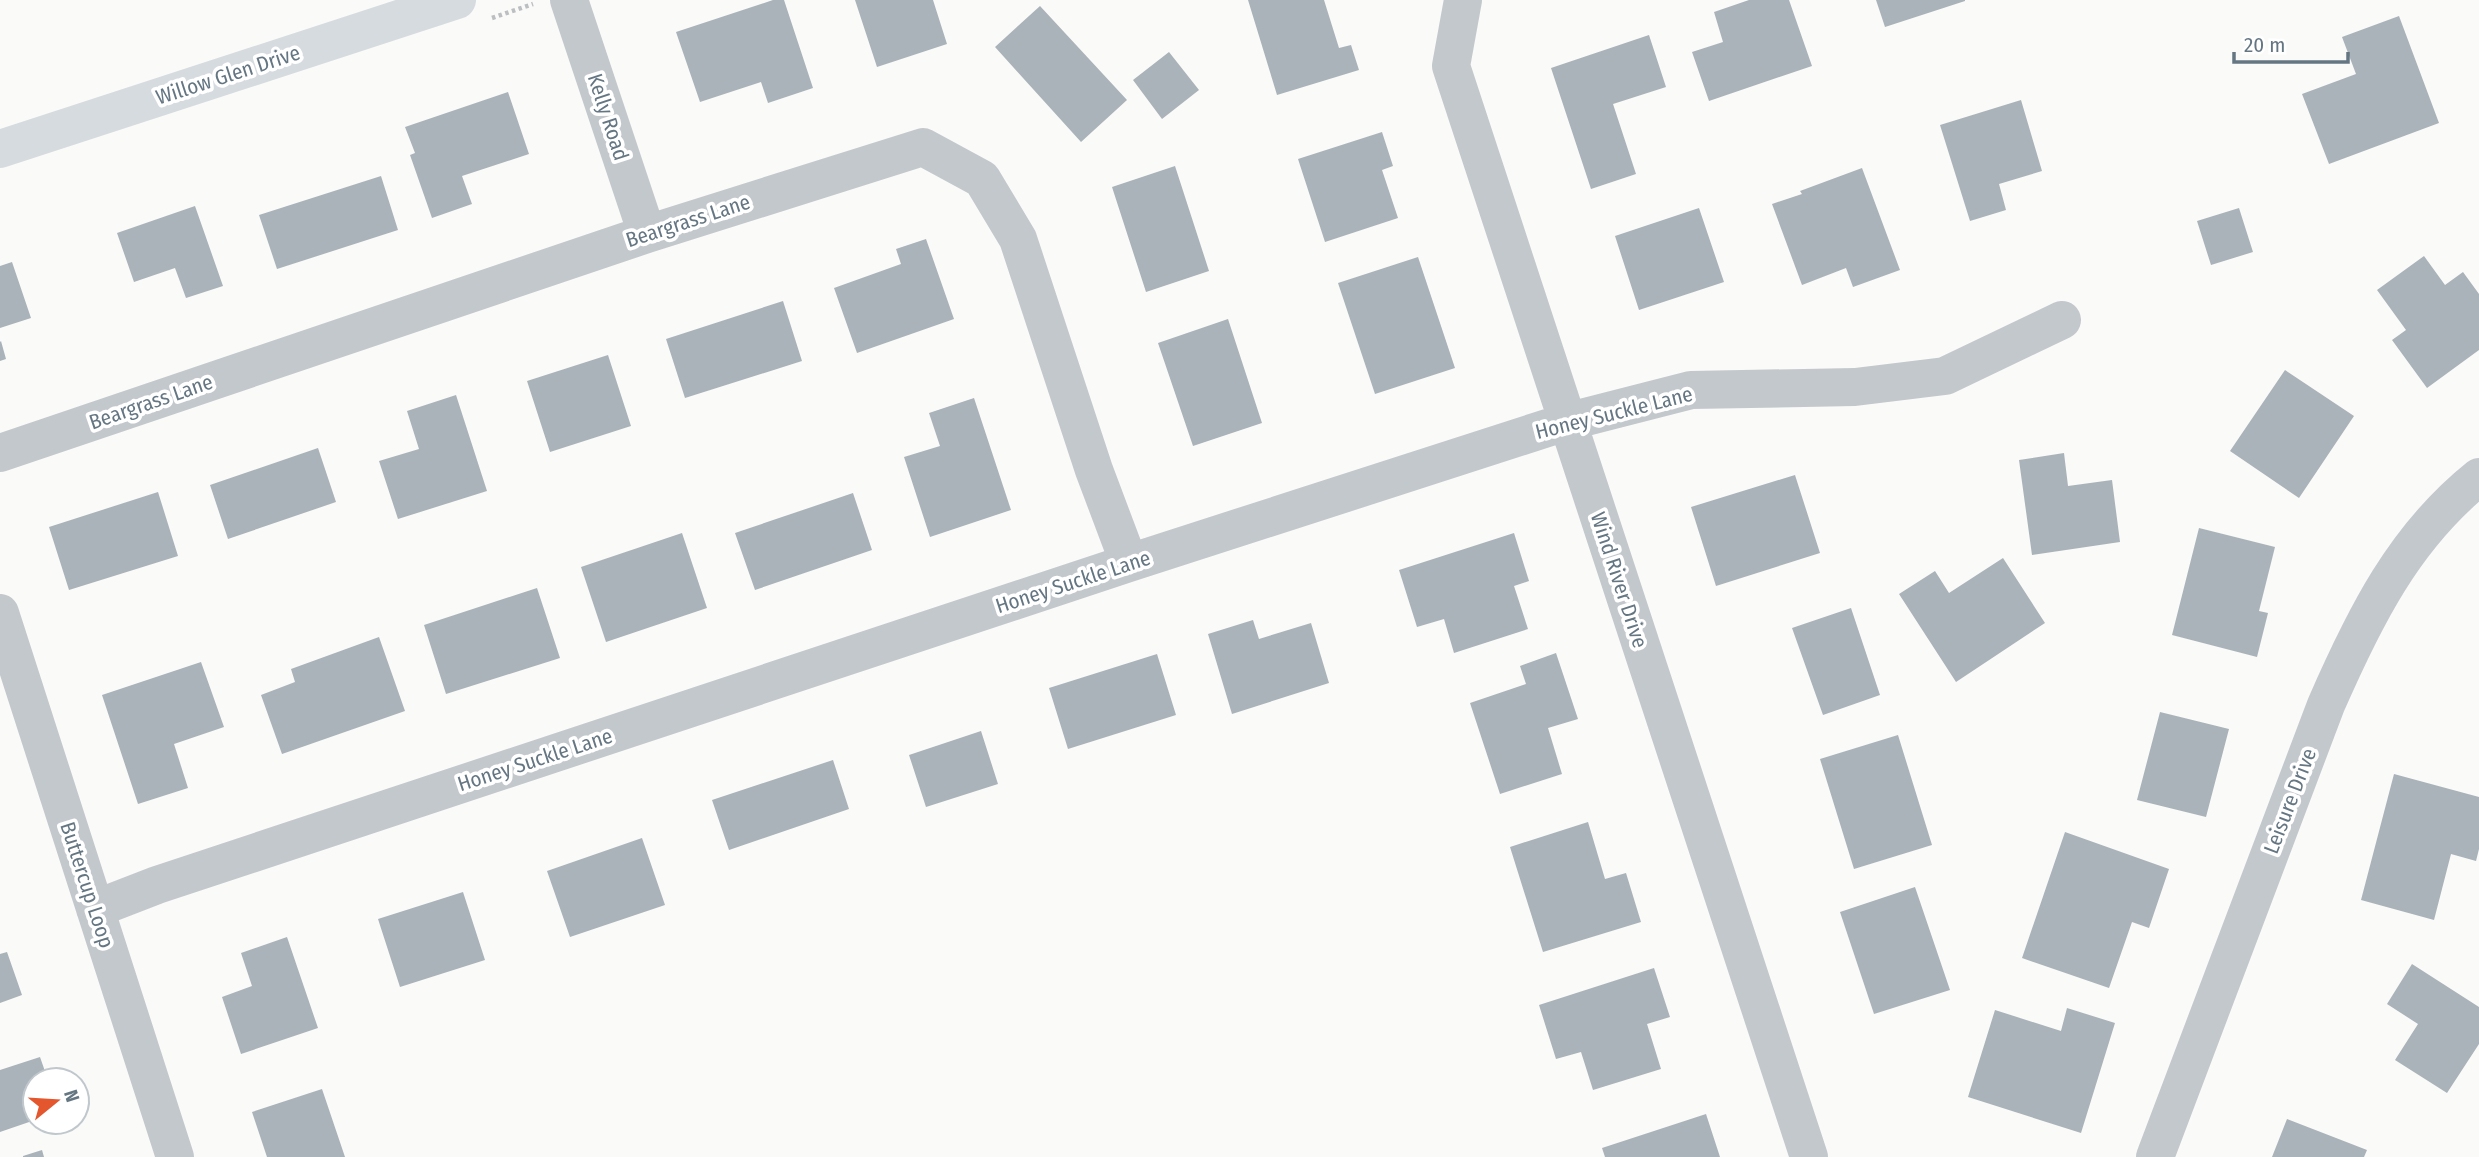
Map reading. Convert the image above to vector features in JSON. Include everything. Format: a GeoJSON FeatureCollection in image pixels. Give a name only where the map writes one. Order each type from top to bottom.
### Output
{"type":"FeatureCollection","features":[{"type":"Feature","properties":{"kind":"main road","name":"Willow Glen Drive"},"geometry":{"type":"LineString","coordinates":[[0,149],[457,0]]}},
{"type":"Feature","properties":{"kind":"street","name":"Kelly Road"},"geometry":{"type":"LineString","coordinates":[[569,0],[647,234]]}},
{"type":"Feature","properties":{"kind":"street","name":"Wind River Drive"},"geometry":{"type":"LineString","coordinates":[[1463,0],[1451,66],[1809,1157]]}},
{"type":"Feature","properties":{"kind":"street","name":"Beargrass Lane"},"geometry":{"type":"LineString","coordinates":[[0,453],[647,234],[923,147],[982,179],[1018,239],[1094,470],[1129,563]]}},
{"type":"Feature","properties":{"kind":"street","name":"Honey Suckle Lane"},"geometry":{"type":"LineString","coordinates":[[95,909],[157,885],[1129,563],[1566,422],[1691,390],[1856,387],[1945,376],[2062,320]]}},
{"type":"Feature","properties":{"kind":"street","name":"Leisure Drive"},"geometry":{"type":"LineString","coordinates":[[2155,1157],[2326,705],[2354,642],[2385,583],[2423,532],[2479,477]]}},
{"type":"Feature","properties":{"kind":"street","name":"Buttercup Loop"},"geometry":{"type":"LineString","coordinates":[[0,613],[174,1157]]}},
{"type":"Feature","properties":{"kind":"building"},"geometry":{"type":"Polygon","coordinates":[[[773,0],[784,0],[813,88],[768,103],[761,82],[700,102],[676,32],[773,0]]]}},
{"type":"Feature","properties":{"kind":"building"},"geometry":{"type":"Polygon","coordinates":[[[855,0],[933,0],[947,44],[877,67],[855,0]]]}},
{"type":"Feature","properties":{"kind":"building"},"geometry":{"type":"Polygon","coordinates":[[[1248,0],[1324,0],[1339,48],[1351,45],[1359,70],[1277,95],[1248,0]]]}},
{"type":"Feature","properties":{"kind":"building"},"geometry":{"type":"Polygon","coordinates":[[[1749,0],[1789,0],[1812,66],[1709,101],[1692,52],[1723,42],[1714,12],[1749,0]]]}},
{"type":"Feature","properties":{"kind":"building"},"geometry":{"type":"Polygon","coordinates":[[[1876,0],[1965,0],[1965,1],[1885,27],[1876,0]]]}},
{"type":"Feature","properties":{"kind":"building"},"geometry":{"type":"Polygon","coordinates":[[[1040,6],[1127,100],[1081,142],[995,47],[1040,6]]]}},
{"type":"Feature","properties":{"kind":"building"},"geometry":{"type":"Polygon","coordinates":[[[2399,16],[2439,123],[2329,164],[2302,94],[2356,74],[2342,37],[2399,16]]]}},
{"type":"Feature","properties":{"kind":"building"},"geometry":{"type":"Polygon","coordinates":[[[1649,35],[1666,87],[1613,104],[1636,174],[1591,189],[1551,68],[1649,35]]]}},
{"type":"Feature","properties":{"kind":"building"},"geometry":{"type":"Polygon","coordinates":[[[1169,52],[1199,90],[1162,119],[1133,80],[1169,52]]]}},
{"type":"Feature","properties":{"kind":"building"},"geometry":{"type":"Polygon","coordinates":[[[508,92],[529,154],[462,176],[472,204],[432,218],[410,155],[415,153],[405,127],[508,92]]]}},
{"type":"Feature","properties":{"kind":"building"},"geometry":{"type":"Polygon","coordinates":[[[2021,100],[2042,171],[1999,184],[2006,210],[1970,221],[1940,125],[2021,100]]]}},
{"type":"Feature","properties":{"kind":"building"},"geometry":{"type":"Polygon","coordinates":[[[1382,132],[1393,166],[1382,170],[1398,218],[1325,242],[1298,159],[1382,132]]]}},
{"type":"Feature","properties":{"kind":"building"},"geometry":{"type":"Polygon","coordinates":[[[1175,166],[1209,271],[1146,292],[1112,187],[1175,166]]]}},
{"type":"Feature","properties":{"kind":"building"},"geometry":{"type":"Polygon","coordinates":[[[1862,168],[1900,270],[1853,287],[1846,268],[1802,285],[1772,204],[1862,168]]]}},
{"type":"Feature","properties":{"kind":"building"},"geometry":{"type":"Polygon","coordinates":[[[381,176],[398,230],[277,269],[259,215],[381,176]]]}},
{"type":"Feature","properties":{"kind":"building"},"geometry":{"type":"Polygon","coordinates":[[[195,206],[223,286],[186,298],[175,268],[134,282],[117,233],[195,206]]]}},
{"type":"Feature","properties":{"kind":"building"},"geometry":{"type":"Polygon","coordinates":[[[1699,208],[1724,282],[1639,310],[1615,236],[1699,208]]]}},
{"type":"Feature","properties":{"kind":"building"},"geometry":{"type":"Polygon","coordinates":[[[2239,208],[2253,252],[2211,265],[2197,221],[2239,208]]]}},
{"type":"Feature","properties":{"kind":"building"},"geometry":{"type":"Polygon","coordinates":[[[926,239],[954,319],[857,353],[834,288],[901,264],[896,249],[926,239]]]}},
{"type":"Feature","properties":{"kind":"building"},"geometry":{"type":"Polygon","coordinates":[[[2424,256],[2445,285],[2463,272],[2479,294],[2479,350],[2427,388],[2392,340],[2406,330],[2377,290],[2424,256]]]}},
{"type":"Feature","properties":{"kind":"building"},"geometry":{"type":"Polygon","coordinates":[[[1418,257],[1455,368],[1375,394],[1338,283],[1418,257]]]}},
{"type":"Feature","properties":{"kind":"building"},"geometry":{"type":"Polygon","coordinates":[[[12,262],[31,318],[0,328],[0,266],[12,262]]]}},
{"type":"Feature","properties":{"kind":"building"},"geometry":{"type":"Polygon","coordinates":[[[783,301],[802,361],[685,398],[666,339],[783,301]]]}},
{"type":"Feature","properties":{"kind":"building"},"geometry":{"type":"Polygon","coordinates":[[[1228,319],[1262,423],[1193,446],[1158,343],[1228,319]]]}},
{"type":"Feature","properties":{"kind":"building"},"geometry":{"type":"Polygon","coordinates":[[[0,342],[6,359],[0,361],[0,342]]]}},
{"type":"Feature","properties":{"kind":"building"},"geometry":{"type":"Polygon","coordinates":[[[608,355],[631,426],[550,452],[527,381],[608,355]]]}},
{"type":"Feature","properties":{"kind":"building"},"geometry":{"type":"Polygon","coordinates":[[[2285,370],[2354,416],[2299,498],[2230,451],[2285,370]]]}},
{"type":"Feature","properties":{"kind":"building"},"geometry":{"type":"Polygon","coordinates":[[[456,395],[487,491],[398,519],[379,461],[419,449],[407,411],[456,395]]]}},
{"type":"Feature","properties":{"kind":"building"},"geometry":{"type":"Polygon","coordinates":[[[974,398],[1011,510],[930,537],[904,457],[940,446],[929,413],[974,398]]]}},
{"type":"Feature","properties":{"kind":"building"},"geometry":{"type":"Polygon","coordinates":[[[318,448],[336,502],[228,539],[210,485],[318,448]]]}},
{"type":"Feature","properties":{"kind":"building"},"geometry":{"type":"Polygon","coordinates":[[[2064,453],[2068,486],[2112,480],[2120,542],[2032,555],[2019,460],[2064,453]]]}},
{"type":"Feature","properties":{"kind":"building"},"geometry":{"type":"Polygon","coordinates":[[[1795,475],[1820,553],[1716,586],[1691,507],[1795,475]]]}},
{"type":"Feature","properties":{"kind":"building"},"geometry":{"type":"Polygon","coordinates":[[[158,492],[178,556],[69,590],[49,527],[158,492]]]}},
{"type":"Feature","properties":{"kind":"building"},"geometry":{"type":"Polygon","coordinates":[[[853,493],[872,550],[755,590],[735,533],[853,493]]]}},
{"type":"Feature","properties":{"kind":"building"},"geometry":{"type":"Polygon","coordinates":[[[2199,528],[2275,547],[2259,611],[2268,613],[2257,657],[2172,635],[2199,528]]]}},
{"type":"Feature","properties":{"kind":"building"},"geometry":{"type":"Polygon","coordinates":[[[682,533],[707,608],[606,642],[581,567],[682,533]]]}},
{"type":"Feature","properties":{"kind":"building"},"geometry":{"type":"Polygon","coordinates":[[[1514,533],[1529,581],[1514,586],[1528,629],[1454,653],[1444,619],[1417,627],[1399,570],[1514,533]]]}},
{"type":"Feature","properties":{"kind":"building"},"geometry":{"type":"Polygon","coordinates":[[[2003,558],[2045,623],[1956,682],[1899,594],[1935,571],[1949,593],[2003,558]]]}},
{"type":"Feature","properties":{"kind":"building"},"geometry":{"type":"Polygon","coordinates":[[[537,588],[560,658],[446,694],[424,625],[537,588]]]}},
{"type":"Feature","properties":{"kind":"building"},"geometry":{"type":"Polygon","coordinates":[[[1851,608],[1880,695],[1823,715],[1792,628],[1851,608]]]}},
{"type":"Feature","properties":{"kind":"building"},"geometry":{"type":"Polygon","coordinates":[[[1253,620],[1259,639],[1311,623],[1329,683],[1232,714],[1208,634],[1253,620]]]}},
{"type":"Feature","properties":{"kind":"building"},"geometry":{"type":"Polygon","coordinates":[[[379,637],[405,711],[282,754],[261,695],[295,682],[291,669],[379,637]]]}},
{"type":"Feature","properties":{"kind":"building"},"geometry":{"type":"Polygon","coordinates":[[[1556,653],[1578,719],[1548,728],[1562,774],[1500,794],[1470,703],[1526,684],[1520,666],[1556,653]]]}},
{"type":"Feature","properties":{"kind":"building"},"geometry":{"type":"Polygon","coordinates":[[[1157,654],[1176,715],[1068,749],[1049,688],[1157,654]]]}},
{"type":"Feature","properties":{"kind":"building"},"geometry":{"type":"Polygon","coordinates":[[[201,662],[224,727],[174,744],[188,788],[138,804],[102,695],[201,662]]]}},
{"type":"Feature","properties":{"kind":"building"},"geometry":{"type":"Polygon","coordinates":[[[2160,712],[2229,729],[2206,817],[2137,800],[2160,712]]]}},
{"type":"Feature","properties":{"kind":"building"},"geometry":{"type":"Polygon","coordinates":[[[981,731],[998,784],[926,807],[909,755],[981,731]]]}},
{"type":"Feature","properties":{"kind":"building"},"geometry":{"type":"Polygon","coordinates":[[[1898,735],[1932,845],[1854,869],[1820,759],[1898,735]]]}},
{"type":"Feature","properties":{"kind":"building"},"geometry":{"type":"Polygon","coordinates":[[[833,760],[849,809],[729,850],[712,800],[833,760]]]}},
{"type":"Feature","properties":{"kind":"building"},"geometry":{"type":"Polygon","coordinates":[[[2394,774],[2479,797],[2479,849],[2476,861],[2451,854],[2434,920],[2361,900],[2394,774]]]}},
{"type":"Feature","properties":{"kind":"building"},"geometry":{"type":"Polygon","coordinates":[[[1588,822],[1605,879],[1626,873],[1641,922],[1543,952],[1510,847],[1588,822]]]}},
{"type":"Feature","properties":{"kind":"building"},"geometry":{"type":"Polygon","coordinates":[[[2065,832],[2169,869],[2149,928],[2132,922],[2109,988],[2022,958],[2065,832]]]}},
{"type":"Feature","properties":{"kind":"building"},"geometry":{"type":"Polygon","coordinates":[[[642,838],[665,905],[570,937],[547,871],[642,838]]]}},
{"type":"Feature","properties":{"kind":"building"},"geometry":{"type":"Polygon","coordinates":[[[1915,887],[1950,990],[1874,1014],[1840,912],[1915,887]]]}},
{"type":"Feature","properties":{"kind":"building"},"geometry":{"type":"Polygon","coordinates":[[[463,892],[485,960],[400,987],[378,919],[463,892]]]}},
{"type":"Feature","properties":{"kind":"building"},"geometry":{"type":"Polygon","coordinates":[[[287,937],[318,1028],[241,1054],[222,997],[252,986],[241,953],[287,937]]]}},
{"type":"Feature","properties":{"kind":"building"},"geometry":{"type":"Polygon","coordinates":[[[7,952],[22,995],[0,1003],[0,954],[7,952]]]}},
{"type":"Feature","properties":{"kind":"building"},"geometry":{"type":"Polygon","coordinates":[[[2412,964],[2479,1007],[2479,1044],[2447,1093],[2395,1060],[2418,1024],[2387,1004],[2412,964]]]}},
{"type":"Feature","properties":{"kind":"building"},"geometry":{"type":"Polygon","coordinates":[[[1654,968],[1670,1017],[1647,1024],[1661,1069],[1593,1090],[1581,1052],[1556,1059],[1539,1005],[1654,968]]]}},
{"type":"Feature","properties":{"kind":"building"},"geometry":{"type":"Polygon","coordinates":[[[2067,1008],[2115,1023],[2081,1133],[1968,1097],[1995,1010],[2061,1031],[2067,1008]]]}},
{"type":"Feature","properties":{"kind":"building"},"geometry":{"type":"Polygon","coordinates":[[[40,1057],[43,1066],[21,1066],[21,1125],[0,1132],[0,1070],[40,1057]]]}},
{"type":"Feature","properties":{"kind":"building"},"geometry":{"type":"Polygon","coordinates":[[[322,1089],[345,1157],[267,1157],[252,1112],[322,1089]]]}},
{"type":"Feature","properties":{"kind":"building"},"geometry":{"type":"Polygon","coordinates":[[[1706,1114],[1720,1157],[1605,1157],[1602,1148],[1706,1114]]]}},
{"type":"Feature","properties":{"kind":"building"},"geometry":{"type":"Polygon","coordinates":[[[2287,1119],[2367,1150],[2364,1157],[2272,1157],[2287,1119]]]}},
{"type":"Feature","properties":{"kind":"building"},"geometry":{"type":"Polygon","coordinates":[[[42,1150],[44,1157],[23,1157],[23,1156],[42,1150]]]}}]}
